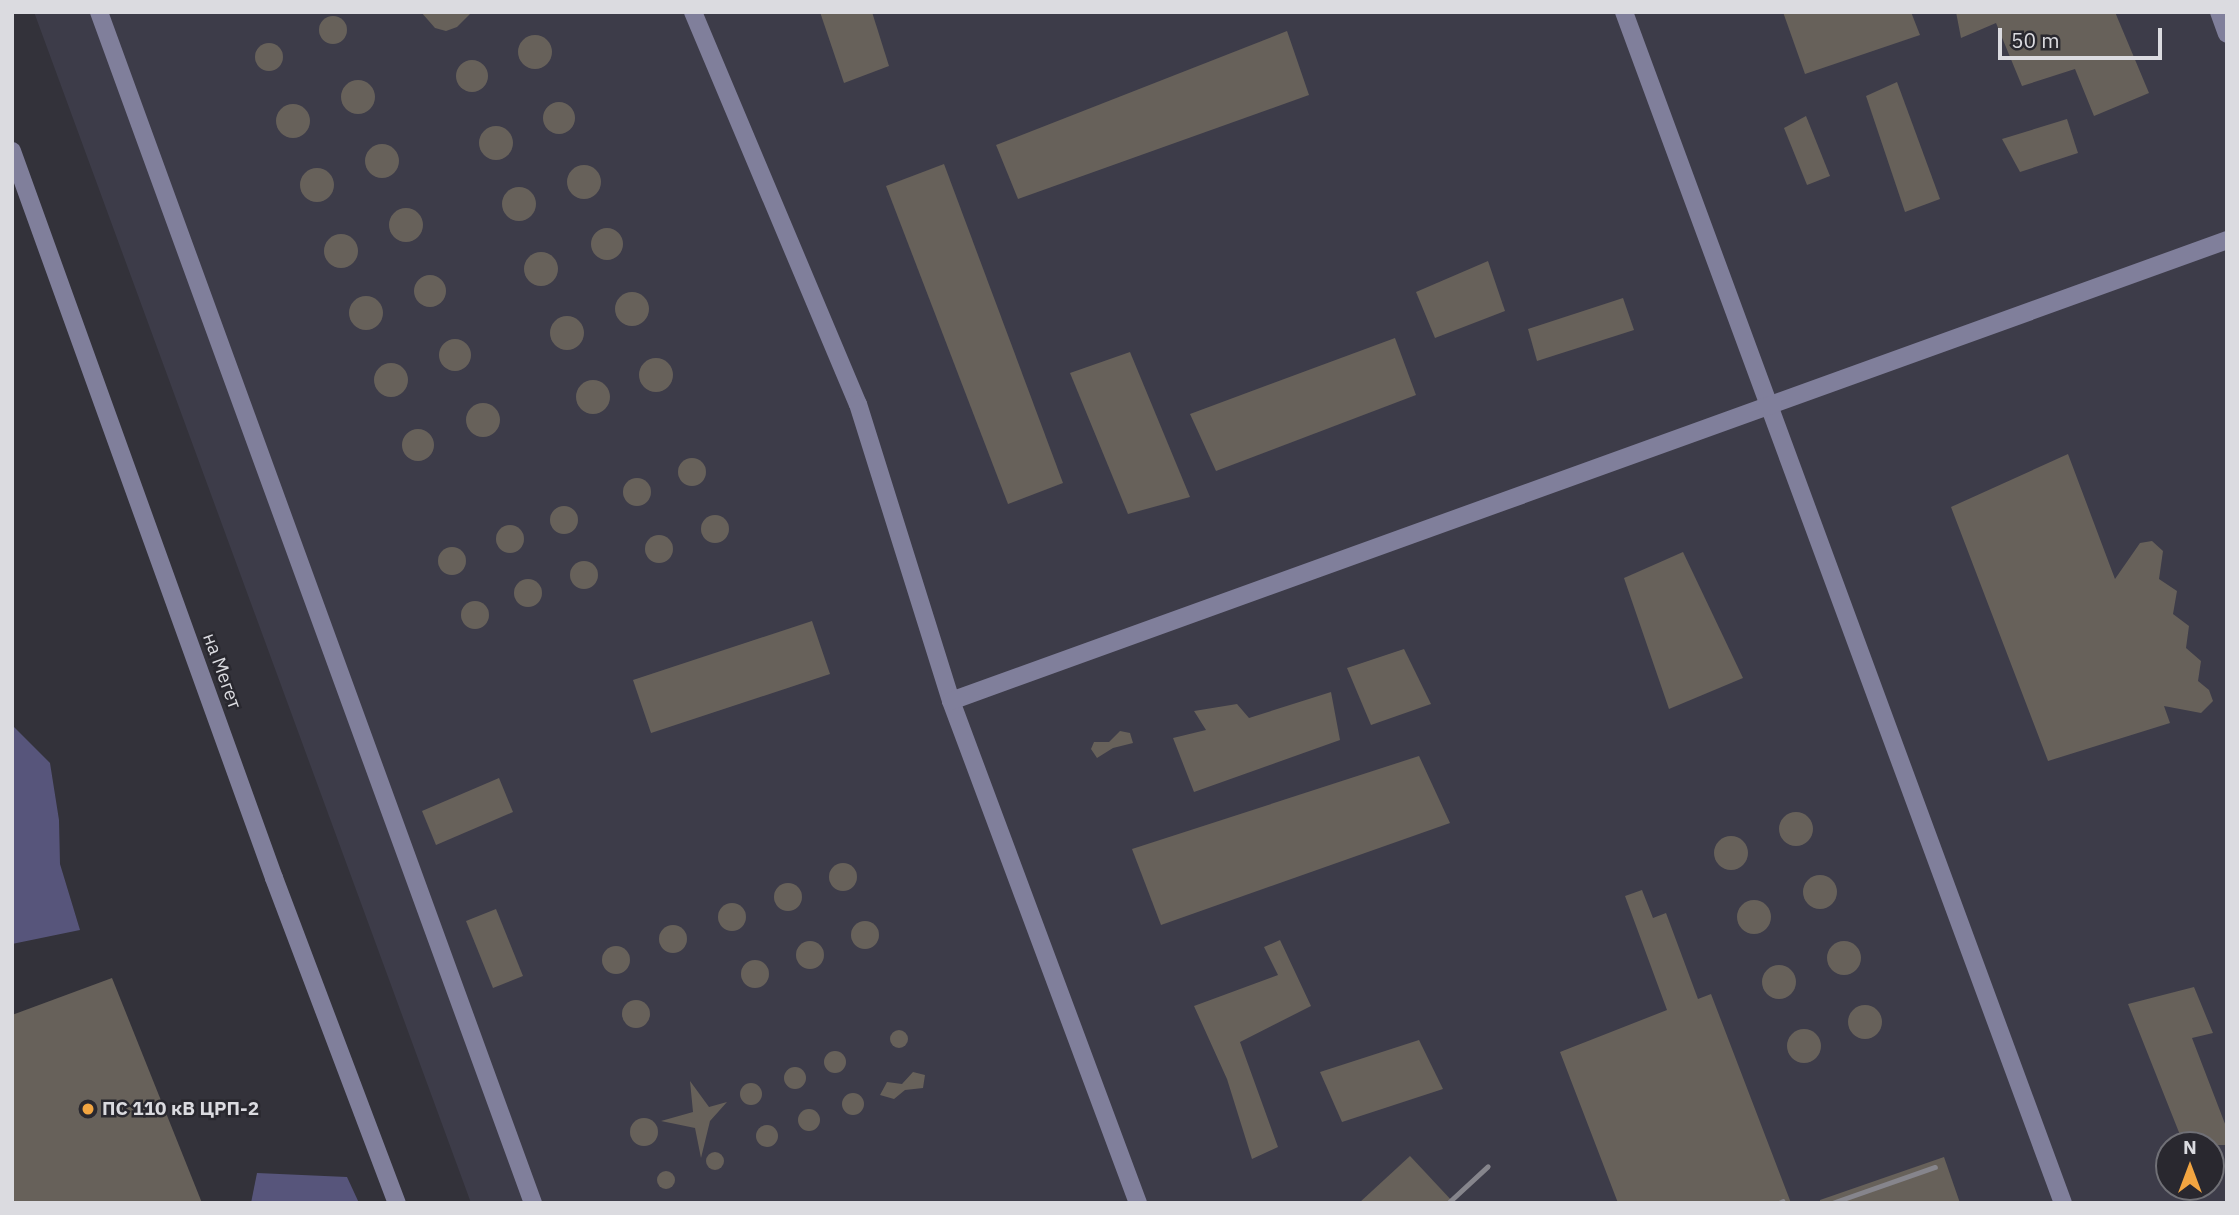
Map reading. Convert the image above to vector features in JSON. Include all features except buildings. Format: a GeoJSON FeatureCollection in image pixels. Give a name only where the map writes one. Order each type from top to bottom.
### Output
{"type":"FeatureCollection","features":[{"type":"Feature","properties":{"kind":"street"},"geometry":{"type":"LineString","coordinates":[[99,12],[533,1203]]}},
{"type":"Feature","properties":{"kind":"street"},"geometry":{"type":"LineString","coordinates":[[693,12],[858,404],[950,701],[1138,1203]]}},
{"type":"Feature","properties":{"kind":"street"},"geometry":{"type":"LineString","coordinates":[[1624,12],[2063,1203]]}},
{"type":"Feature","properties":{"kind":"street"},"geometry":{"type":"LineString","coordinates":[[2219,12],[2227,34]]}},
{"type":"Feature","properties":{"kind":"street","name":"на Мегет"},"geometry":{"type":"LineString","coordinates":[[12,151],[274,878],[397,1203]]}},
{"type":"Feature","properties":{"kind":"street"},"geometry":{"type":"LineString","coordinates":[[950,701],[1770,408],[2227,240]]}},
{"type":"Feature","properties":{"kind":"shaded area"},"geometry":{"type":"Polygon","coordinates":[[[34,12],[2227,12],[2227,1203],[471,1203],[34,12]]]}},
{"type":"Feature","properties":{"kind":"shaded area"},"geometry":{"type":"Polygon","coordinates":[[[12,725],[50,763],[59,820],[60,864],[80,930],[12,944],[12,725]]]}},
{"type":"Feature","properties":{"kind":"shaded area"},"geometry":{"type":"Polygon","coordinates":[[[257,1173],[347,1177],[359,1203],[251,1203],[257,1173]]]}},
{"type":"Feature","properties":{"kind":"railway"},"geometry":{"type":"LineString","coordinates":[[1448,1203],[1488,1166]]}},
{"type":"Feature","properties":{"kind":"railway"},"geometry":{"type":"LineString","coordinates":[[1832,1203],[1935,1167]]}},
{"type":"Feature","properties":{"kind":"railway"},"geometry":{"type":"LineString","coordinates":[[1779,1203],[1783,1201]]}},
{"type":"Feature","properties":{"kind":"place","name":"ПС 110 кВ ЦРП-2"},"geometry":{"type":"Point","coordinates":[88,1109]}}]}
